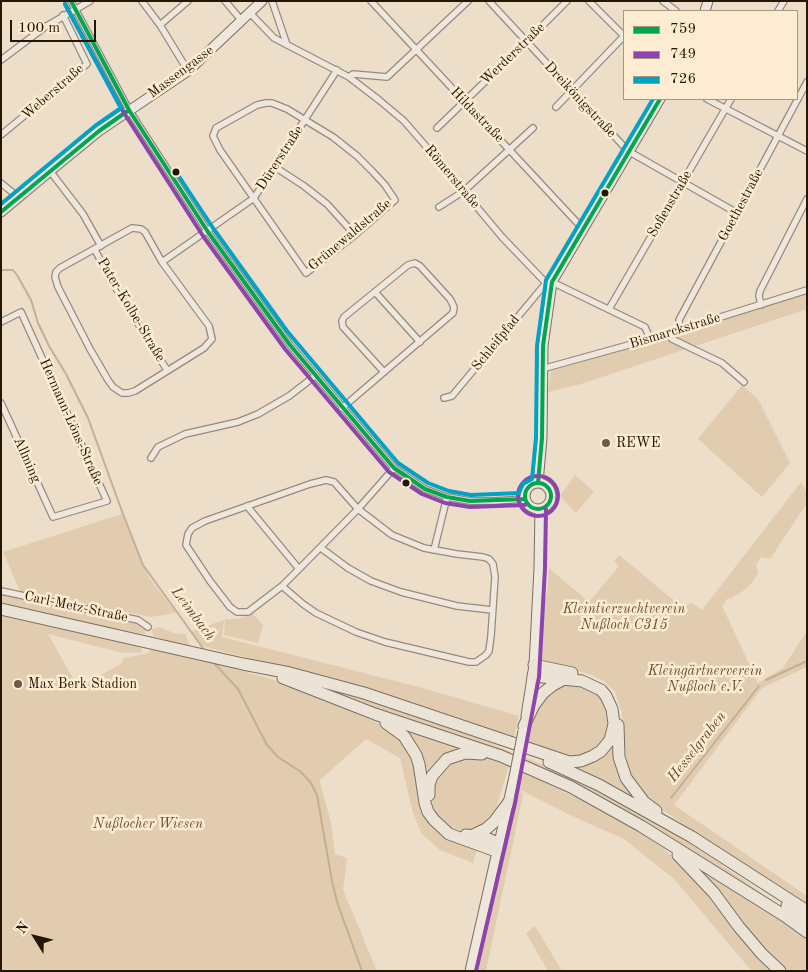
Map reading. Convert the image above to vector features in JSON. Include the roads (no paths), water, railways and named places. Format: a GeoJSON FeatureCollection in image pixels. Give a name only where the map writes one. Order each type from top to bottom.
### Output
{"type":"FeatureCollection","features":[{"type":"Feature","properties":{"kind":"highway"},"geometry":{"type":"LineString","coordinates":[[1,609],[290,673],[364,694],[569,762],[581,761],[601,751],[610,740],[614,724],[612,709],[606,696],[594,686],[582,681],[534,670]]}},
{"type":"Feature","properties":{"kind":"highway"},"geometry":{"type":"LineString","coordinates":[[243,664],[375,714],[501,756],[571,787],[641,826],[778,911],[807,932]]}},
{"type":"Feature","properties":{"kind":"highway"},"geometry":{"type":"LineString","coordinates":[[534,670],[584,677],[596,683],[608,694],[614,704],[618,716],[619,756],[626,778],[644,802],[692,837],[807,911]]}},
{"type":"Feature","properties":{"kind":"highway"},"geometry":{"type":"LineString","coordinates":[[524,729],[534,705],[543,693],[553,684],[566,678]]}},
{"type":"Feature","properties":{"kind":"highway"},"geometry":{"type":"LineString","coordinates":[[375,714],[393,726],[412,746],[420,764],[425,803],[428,812],[434,820],[449,834],[497,847]]}},
{"type":"Feature","properties":{"kind":"highway"},"geometry":{"type":"LineString","coordinates":[[473,730],[541,758],[599,786],[692,837]]}},
{"type":"Feature","properties":{"kind":"highway"},"geometry":{"type":"LineString","coordinates":[[497,847],[486,838],[450,830],[430,807],[429,785],[432,776],[447,759],[458,755],[475,753],[501,756]]}},
{"type":"Feature","properties":{"kind":"highway"},"geometry":{"type":"LineString","coordinates":[[471,836],[486,829],[494,822],[509,802]]}},
{"type":"Feature","properties":{"kind":"highway"},"geometry":{"type":"LineString","coordinates":[[641,826],[694,870],[739,927],[762,954],[780,971]]}},
{"type":"Feature","properties":{"kind":"highway"},"geometry":{"type":"LineString","coordinates":[[717,853],[807,922]]}},
{"type":"Feature","properties":{"kind":"street"},"geometry":{"type":"LineString","coordinates":[[71,1],[129,110],[208,232],[290,346],[394,468],[424,489],[447,497],[470,501],[525,499]]}},
{"type":"Feature","properties":{"kind":"street"},"geometry":{"type":"LineString","coordinates":[[1,60],[63,15],[90,1]]}},
{"type":"Feature","properties":{"kind":"street"},"geometry":{"type":"LineString","coordinates":[[160,25],[188,1]]}},
{"type":"Feature","properties":{"kind":"street"},"geometry":{"type":"LineString","coordinates":[[225,1],[242,21]]}},
{"type":"Feature","properties":{"kind":"street","name":"Massengasse"},"geometry":{"type":"LineString","coordinates":[[1,212],[99,131],[188,71],[262,1]]}},
{"type":"Feature","properties":{"kind":"street"},"geometry":{"type":"LineString","coordinates":[[272,1],[287,45]]}},
{"type":"Feature","properties":{"kind":"street","name":"Hildastraße"},"geometry":{"type":"LineString","coordinates":[[371,1],[583,229]]}},
{"type":"Feature","properties":{"kind":"street"},"geometry":{"type":"LineString","coordinates":[[349,77],[353,74],[387,77],[418,50],[424,42],[468,1]]}},
{"type":"Feature","properties":{"kind":"street","name":"Dreikönigstraße"},"geometry":{"type":"LineString","coordinates":[[489,1],[628,151],[737,213]]}},
{"type":"Feature","properties":{"kind":"street","name":"Werderstraße"},"geometry":{"type":"LineString","coordinates":[[437,128],[567,1]]}},
{"type":"Feature","properties":{"kind":"street"},"geometry":{"type":"LineString","coordinates":[[589,1],[623,35]]}},
{"type":"Feature","properties":{"kind":"street"},"geometry":{"type":"LineString","coordinates":[[663,1],[675,10]]}},
{"type":"Feature","properties":{"kind":"street"},"geometry":{"type":"LineString","coordinates":[[145,2],[188,71]]}},
{"type":"Feature","properties":{"kind":"street","name":"Römerstraße"},"geometry":{"type":"LineString","coordinates":[[250,13],[274,38],[349,77],[404,121],[502,237],[549,283],[645,327],[650,339]]}},
{"type":"Feature","properties":{"kind":"street","name":"Weberstraße"},"geometry":{"type":"LineString","coordinates":[[1,136],[87,64],[63,15]]}},
{"type":"Feature","properties":{"kind":"street"},"geometry":{"type":"LineString","coordinates":[[556,107],[623,37]]}},
{"type":"Feature","properties":{"kind":"street","name":"Dürerstraße"},"geometry":{"type":"LineString","coordinates":[[162,262],[208,232],[254,198],[337,70]]}},
{"type":"Feature","properties":{"kind":"street","name":"Goethestraße"},"geometry":{"type":"LineString","coordinates":[[798,99],[807,82]]}},
{"type":"Feature","properties":{"kind":"street"},"geometry":{"type":"LineString","coordinates":[[538,483],[542,438],[543,346],[549,283],[659,100]]}},
{"type":"Feature","properties":{"kind":"street"},"geometry":{"type":"LineString","coordinates":[[709,100],[807,151]]}},
{"type":"Feature","properties":{"kind":"street","name":"Sofienstraße"},"geometry":{"type":"LineString","coordinates":[[609,309],[730,100]]}},
{"type":"Feature","properties":{"kind":"street","name":"Goethestraße"},"geometry":{"type":"LineString","coordinates":[[680,329],[679,320],[797,100]]}},
{"type":"Feature","properties":{"kind":"street"},"geometry":{"type":"LineString","coordinates":[[254,198],[215,141],[213,136],[216,128],[257,105],[266,103],[281,106],[305,120]]}},
{"type":"Feature","properties":{"kind":"street","name":"Grünewaldstraße"},"geometry":{"type":"LineString","coordinates":[[254,198],[306,273],[355,235],[395,200],[385,185],[357,156],[333,137],[305,120]]}},
{"type":"Feature","properties":{"kind":"street"},"geometry":{"type":"LineString","coordinates":[[439,208],[464,191],[534,128]]}},
{"type":"Feature","properties":{"kind":"street"},"geometry":{"type":"LineString","coordinates":[[274,167],[327,204],[355,235]]}},
{"type":"Feature","properties":{"kind":"street","name":"Pater-Kolbe-Straße"},"geometry":{"type":"LineString","coordinates":[[50,171],[83,214],[112,282],[167,370]]}},
{"type":"Feature","properties":{"kind":"street"},"geometry":{"type":"LineString","coordinates":[[1,183],[18,197]]}},
{"type":"Feature","properties":{"kind":"street"},"geometry":{"type":"LineString","coordinates":[[761,304],[760,291],[807,199]]}},
{"type":"Feature","properties":{"kind":"street"},"geometry":{"type":"LineString","coordinates":[[132,228],[141,229],[162,262],[209,326],[212,334],[212,339],[204,348],[128,393],[113,387],[99,365],[73,317],[56,277],[56,272],[60,268],[98,248],[132,228]]}},
{"type":"Feature","properties":{"kind":"street"},"geometry":{"type":"LineString","coordinates":[[342,408],[453,313],[454,307],[450,299],[415,263],[408,265],[344,317],[343,327],[384,372]]}},
{"type":"Feature","properties":{"kind":"street","name":"Schleifpfad"},"geometry":{"type":"LineString","coordinates":[[444,398],[452,396],[549,283]]}},
{"type":"Feature","properties":{"kind":"street","name":"Bismarckstraße"},"geometry":{"type":"LineString","coordinates":[[542,369],[650,339],[807,290]]}},
{"type":"Feature","properties":{"kind":"street"},"geometry":{"type":"LineString","coordinates":[[375,292],[420,342]]}},
{"type":"Feature","properties":{"kind":"street","name":"Hermann-Löns-Straße"},"geometry":{"type":"LineString","coordinates":[[1,322],[21,312],[107,501],[53,518]]}},
{"type":"Feature","properties":{"kind":"street"},"geometry":{"type":"LineString","coordinates":[[668,333],[672,339],[722,363],[744,382]]}},
{"type":"Feature","properties":{"kind":"street"},"geometry":{"type":"LineString","coordinates":[[151,458],[158,447],[185,434],[238,422],[258,414],[289,396],[315,376]]}},
{"type":"Feature","properties":{"kind":"street","name":"Allming"},"geometry":{"type":"LineString","coordinates":[[1,403],[3,413],[53,518]]}},
{"type":"Feature","properties":{"kind":"street"},"geometry":{"type":"LineString","coordinates":[[282,586],[316,613],[356,632],[385,642],[469,662],[482,659],[489,651],[495,570],[493,564],[483,557],[420,547],[392,534],[358,508],[334,482],[326,480],[310,484],[205,521],[192,528],[186,539],[188,550],[230,607],[237,612],[251,611],[282,586],[321,548],[358,508],[394,468]]}},
{"type":"Feature","properties":{"kind":"street"},"geometry":{"type":"LineString","coordinates":[[538,483],[546,485],[551,494],[549,504],[540,509],[532,508],[525,499],[525,493],[528,488],[538,483]]}},
{"type":"Feature","properties":{"kind":"street"},"geometry":{"type":"LineString","coordinates":[[434,550],[447,497]]}},
{"type":"Feature","properties":{"kind":"street"},"geometry":{"type":"LineString","coordinates":[[247,506],[299,569]]}},
{"type":"Feature","properties":{"kind":"street"},"geometry":{"type":"LineString","coordinates":[[470,971],[497,847],[509,802],[534,670],[540,509]]}},
{"type":"Feature","properties":{"kind":"street"},"geometry":{"type":"LineString","coordinates":[[321,548],[348,568],[371,581],[401,592],[457,606],[492,610]]}},
{"type":"Feature","properties":{"kind":"street","name":"Carl-Metz-Straße"},"geometry":{"type":"LineString","coordinates":[[1,591],[138,620],[148,627]]}},
{"type":"Feature","properties":{"kind":"waterway","name":"Leimbach"},"geometry":{"type":"LineString","coordinates":[[1,270],[13,270],[17,275],[31,300],[38,323],[49,346],[66,374],[88,418],[143,565],[205,651]]}},
{"type":"Feature","properties":{"kind":"waterway","name":"Hesselgraben"},"geometry":{"type":"LineString","coordinates":[[766,680],[807,661]]}},
{"type":"Feature","properties":{"kind":"waterway","name":"Leimbach"},"geometry":{"type":"LineString","coordinates":[[214,663],[238,689],[267,745],[278,757],[301,772],[311,783],[317,795],[337,902],[362,971]]}},
{"type":"Feature","properties":{"kind":"waterway","name":"Hesselgraben"},"geometry":{"type":"LineString","coordinates":[[671,798],[759,686]]}},
{"type":"Feature","properties":{"kind":"place","name":"REWE"},"geometry":{"type":"Point","coordinates":[606,443]}},
{"type":"Feature","properties":{"kind":"place","name":"Max Berk Stadion"},"geometry":{"type":"Point","coordinates":[18,684]}},
{"type":"Feature","properties":{"kind":"park label","name":"Kleintierzuchtverein Nußloch C315"},"geometry":{"type":"Point","coordinates":[624,618]}},
{"type":"Feature","properties":{"kind":"park label","name":"Kleingärtnerverein Nußloch e.V."},"geometry":{"type":"Point","coordinates":[705,680]}},
{"type":"Feature","properties":{"kind":"park label","name":"Nußlocher Wiesen"},"geometry":{"type":"Point","coordinates":[148,824]}}]}
